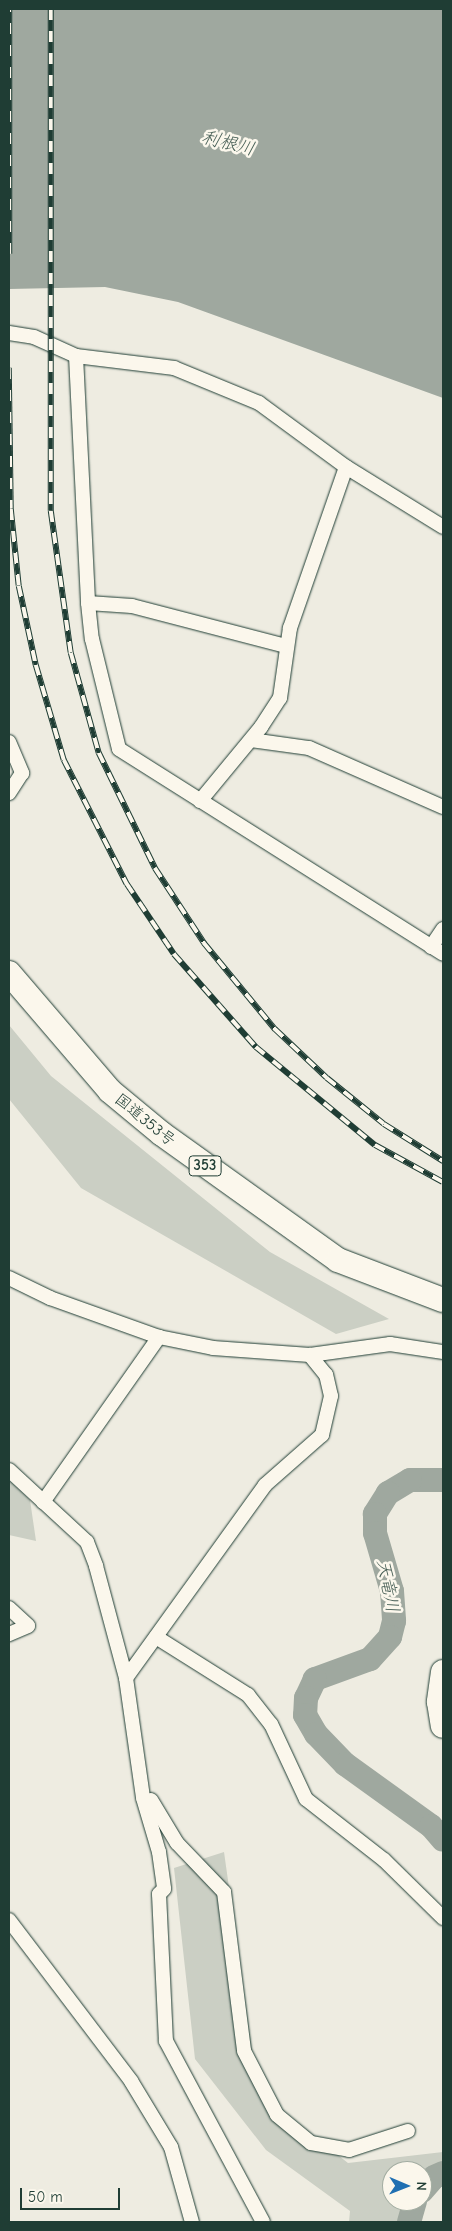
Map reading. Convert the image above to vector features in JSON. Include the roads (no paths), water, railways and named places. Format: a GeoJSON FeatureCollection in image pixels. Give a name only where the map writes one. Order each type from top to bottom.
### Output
{"type":"FeatureCollection","features":[{"type":"Feature","properties":{"kind":"highway","name":"国道353号"},"geometry":{"type":"LineString","coordinates":[[9,973],[110,1091],[162,1134],[338,1260],[443,1300]]}},
{"type":"Feature","properties":{"kind":"highway"},"geometry":{"type":"LineString","coordinates":[[443,1672],[439,1702],[443,1726]]}},
{"type":"Feature","properties":{"kind":"street"},"geometry":{"type":"LineString","coordinates":[[9,333],[34,337],[76,356],[161,364],[193,375],[259,404],[346,467],[443,527]]}},
{"type":"Feature","properties":{"kind":"street"},"geometry":{"type":"LineString","coordinates":[[76,356],[80,488],[88,603],[92,639],[118,749],[437,950],[443,929]]}},
{"type":"Feature","properties":{"kind":"street"},"geometry":{"type":"LineString","coordinates":[[200,801],[251,740],[280,698],[286,646],[346,467]]}},
{"type":"Feature","properties":{"kind":"street"},"geometry":{"type":"LineString","coordinates":[[88,603],[132,606],[286,646]]}},
{"type":"Feature","properties":{"kind":"street"},"geometry":{"type":"LineString","coordinates":[[251,740],[309,748],[443,807]]}},
{"type":"Feature","properties":{"kind":"street"},"geometry":{"type":"LineString","coordinates":[[9,742],[22,773],[9,793]]}},
{"type":"Feature","properties":{"kind":"street"},"geometry":{"type":"LineString","coordinates":[[9,1278],[50,1298],[159,1336],[213,1348],[310,1355],[390,1344],[443,1352]]}},
{"type":"Feature","properties":{"kind":"street"},"geometry":{"type":"LineString","coordinates":[[43,1502],[159,1336]]}},
{"type":"Feature","properties":{"kind":"street"},"geometry":{"type":"LineString","coordinates":[[126,1678],[266,1485],[322,1435],[331,1396],[326,1376],[310,1355]]}},
{"type":"Feature","properties":{"kind":"street"},"geometry":{"type":"LineString","coordinates":[[9,1470],[87,1542],[126,1678],[141,1785],[156,1834],[164,1889],[159,1894],[166,2041],[263,2222]]}},
{"type":"Feature","properties":{"kind":"street"},"geometry":{"type":"LineString","coordinates":[[9,1608],[28,1626],[9,1634]]}},
{"type":"Feature","properties":{"kind":"street"},"geometry":{"type":"LineString","coordinates":[[156,1637],[248,1695],[271,1724],[306,1799],[384,1860],[443,1918]]}},
{"type":"Feature","properties":{"kind":"street"},"geometry":{"type":"LineString","coordinates":[[141,1785],[177,1843],[224,1892],[244,2051],[277,2115],[311,2143],[349,2150],[408,2130]]}},
{"type":"Feature","properties":{"kind":"street"},"geometry":{"type":"LineString","coordinates":[[9,1920],[131,2081],[172,2147],[192,2222]]}},
{"type":"Feature","properties":{"kind":"water","name":"利根川"},"geometry":{"type":"Polygon","coordinates":[[[9,9],[443,9],[443,398],[178,302],[105,287],[9,289],[9,9]]]}},
{"type":"Feature","properties":{"kind":"waterway","name":"天竜川"},"geometry":{"type":"LineString","coordinates":[[443,1480],[410,1480],[388,1493],[375,1514],[375,1533],[392,1591],[394,1621],[390,1637],[370,1659],[315,1679],[306,1698],[305,1715],[316,1734],[345,1764],[431,1826],[443,1840]]}},
{"type":"Feature","properties":{"kind":"waterway","name":"天竜川"},"geometry":{"type":"LineString","coordinates":[[432,2179],[443,2173]]}},
{"type":"Feature","properties":{"kind":"waterway","name":"天竜川"},"geometry":{"type":"LineString","coordinates":[[409,2222],[412,2211]]}},
{"type":"Feature","properties":{"kind":"railway"},"geometry":{"type":"LineString","coordinates":[[9,9],[9,254]]}},
{"type":"Feature","properties":{"kind":"railway"},"geometry":{"type":"LineString","coordinates":[[51,9],[51,511],[71,653],[99,753],[155,868],[204,943],[275,1029],[327,1078],[384,1124],[443,1161]]}},
{"type":"Feature","properties":{"kind":"railway"},"geometry":{"type":"LineString","coordinates":[[9,368],[11,509],[19,586],[36,665],[64,760],[127,884],[174,954],[256,1047],[375,1145],[443,1182]]}}]}
